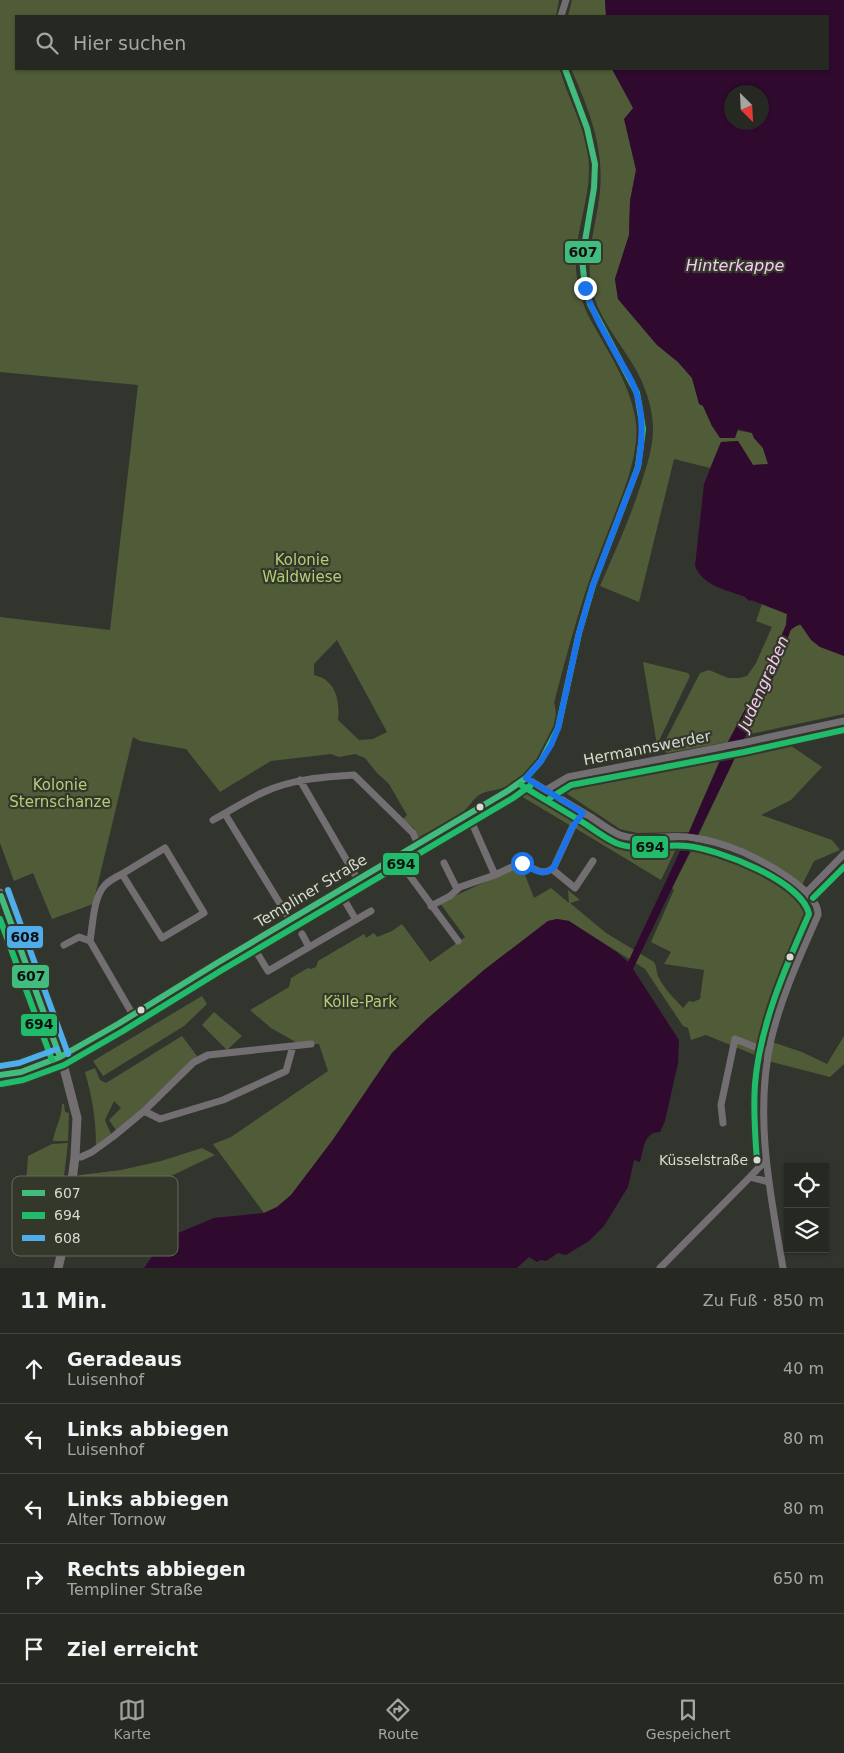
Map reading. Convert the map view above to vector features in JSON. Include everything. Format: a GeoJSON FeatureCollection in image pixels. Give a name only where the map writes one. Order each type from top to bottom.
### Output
{"type":"FeatureCollection","features":[{"type":"Feature","properties":{"kind":"main road"},"geometry":{"type":"LineString","coordinates":[[0,896],[70,1085],[77,1118],[72,1176]]}},
{"type":"Feature","properties":{"kind":"main road"},"geometry":{"type":"LineString","coordinates":[[0,919],[12,926]]}},
{"type":"Feature","properties":{"kind":"street"},"geometry":{"type":"LineString","coordinates":[[561,15],[566,0]]}},
{"type":"Feature","properties":{"kind":"street","name":"Templiner Straße"},"geometry":{"type":"LineString","coordinates":[[0,1075],[27,1070],[60,1057],[133,1015],[526,778],[541,761],[551,745],[558,728],[579,633],[593,585],[638,467],[643,429],[637,393],[590,304],[585,288],[583,254],[595,165],[591,142],[565,70]]}},
{"type":"Feature","properties":{"kind":"street","name":"Hermannswerder"},"geometry":{"type":"LineString","coordinates":[[546,790],[568,778],[742,743],[844,720]]}},
{"type":"Feature","properties":{"kind":"street"},"geometry":{"type":"LineString","coordinates":[[213,820],[263,792],[300,780],[354,775],[413,833],[418,844]]}},
{"type":"Feature","properties":{"kind":"street"},"geometry":{"type":"LineString","coordinates":[[526,778],[620,836],[686,836],[731,848],[760,860],[807,892],[818,908],[818,916],[782,1001],[768,1052],[763,1106],[766,1160],[783,1268]]}},
{"type":"Feature","properties":{"kind":"street"},"geometry":{"type":"LineString","coordinates":[[300,780],[358,880]]}},
{"type":"Feature","properties":{"kind":"street"},"geometry":{"type":"LineString","coordinates":[[431,906],[457,889],[496,875],[520,863],[539,872],[552,869],[573,826],[583,813]]}},
{"type":"Feature","properties":{"kind":"street"},"geometry":{"type":"LineString","coordinates":[[225,814],[290,920]]}},
{"type":"Feature","properties":{"kind":"street"},"geometry":{"type":"LineString","coordinates":[[468,814],[496,875]]}},
{"type":"Feature","properties":{"kind":"street"},"geometry":{"type":"LineString","coordinates":[[122,874],[162,938],[204,913],[165,848],[122,874],[106,884],[101,891],[96,905],[90,941],[133,1015]]}},
{"type":"Feature","properties":{"kind":"street"},"geometry":{"type":"LineString","coordinates":[[807,892],[844,854]]}},
{"type":"Feature","properties":{"kind":"street"},"geometry":{"type":"LineString","coordinates":[[396,857],[458,941]]}},
{"type":"Feature","properties":{"kind":"street"},"geometry":{"type":"LineString","coordinates":[[552,869],[575,888],[593,861]]}},
{"type":"Feature","properties":{"kind":"street"},"geometry":{"type":"LineString","coordinates":[[444,863],[457,889]]}},
{"type":"Feature","properties":{"kind":"street"},"geometry":{"type":"LineString","coordinates":[[339,891],[356,920]]}},
{"type":"Feature","properties":{"kind":"street"},"geometry":{"type":"LineString","coordinates":[[252,943],[268,971],[371,911]]}},
{"type":"Feature","properties":{"kind":"street"},"geometry":{"type":"LineString","coordinates":[[302,934],[309,947]]}},
{"type":"Feature","properties":{"kind":"street"},"geometry":{"type":"LineString","coordinates":[[64,945],[79,937],[90,941]]}},
{"type":"Feature","properties":{"kind":"street"},"geometry":{"type":"LineString","coordinates":[[723,1123],[721,1105],[735,1039],[768,1052]]}},
{"type":"Feature","properties":{"kind":"street"},"geometry":{"type":"LineString","coordinates":[[74,1158],[92,1152],[114,1136],[144,1111],[194,1062],[208,1056],[311,1044]]}},
{"type":"Feature","properties":{"kind":"street"},"geometry":{"type":"LineString","coordinates":[[144,1111],[160,1119],[223,1100],[286,1071],[293,1046]]}},
{"type":"Feature","properties":{"kind":"street"},"geometry":{"type":"LineString","coordinates":[[660,1268],[766,1160]]}},
{"type":"Feature","properties":{"kind":"street"},"geometry":{"type":"LineString","coordinates":[[750,1177],[769,1182]]}},
{"type":"Feature","properties":{"kind":"green space"},"geometry":{"type":"Polygon","coordinates":[[[0,0],[559,0],[556,15],[15,15],[15,70],[560,70],[586,141],[588,154],[589,180],[576,255],[578,285],[587,313],[629,394],[636,423],[636,441],[627,480],[590,579],[571,640],[554,703],[556,715],[554,728],[550,740],[535,763],[515,781],[505,787],[479,795],[463,812],[419,837],[414,828],[403,819],[407,815],[389,784],[365,758],[355,754],[339,757],[331,754],[271,761],[220,792],[186,749],[140,741],[133,737],[93,904],[52,919],[33,873],[14,881],[0,843],[0,617],[110,630],[138,385],[0,372],[0,0]],[[337,640],[314,664],[314,675],[327,681],[332,686],[337,698],[338,720],[359,740],[373,739],[387,732],[337,640]]]}},
{"type":"Feature","properties":{"kind":"green space"},"geometry":{"type":"Polygon","coordinates":[[[572,0],[605,0],[606,15],[568,15],[572,0]]]}},
{"type":"Feature","properties":{"kind":"green space"},"geometry":{"type":"Polygon","coordinates":[[[571,70],[613,70],[634,108],[636,170],[630,201],[629,235],[615,279],[618,299],[657,345],[678,362],[692,378],[699,403],[703,405],[712,426],[752,433],[763,448],[768,464],[753,465],[738,441],[721,442],[710,468],[674,459],[639,602],[600,586],[638,494],[650,451],[653,425],[651,408],[643,383],[603,318],[591,285],[590,252],[601,182],[595,132],[571,70]]]}},
{"type":"Feature","properties":{"kind":"green space"},"geometry":{"type":"Polygon","coordinates":[[[762,604],[787,614],[786,625],[772,658],[728,742],[667,753],[661,749],[700,673],[709,670],[728,678],[747,676],[756,663],[772,627],[756,621],[762,604]]]}},
{"type":"Feature","properties":{"kind":"green space"},"geometry":{"type":"Polygon","coordinates":[[[801,625],[844,644],[844,714],[746,735],[777,669],[790,631],[796,626],[801,625]]]}},
{"type":"Feature","properties":{"kind":"green space"},"geometry":{"type":"Polygon","coordinates":[[[643,662],[688,673],[690,676],[657,745],[643,662]]]}},
{"type":"Feature","properties":{"kind":"green space"},"geometry":{"type":"Polygon","coordinates":[[[787,743],[822,767],[791,800],[761,815],[832,840],[840,850],[814,861],[802,885],[752,852],[732,844],[698,836],[738,751],[787,743]]]}},
{"type":"Feature","properties":{"kind":"green space"},"geometry":{"type":"Polygon","coordinates":[[[723,754],[689,832],[637,833],[620,829],[557,787],[723,754]]]}},
{"type":"Feature","properties":{"kind":"green space"},"geometry":{"type":"Polygon","coordinates":[[[516,793],[541,796],[578,814],[571,826],[516,793]]]}},
{"type":"Feature","properties":{"kind":"green space"},"geometry":{"type":"Polygon","coordinates":[[[582,816],[628,842],[676,839],[678,845],[661,880],[575,828],[582,816]]]}},
{"type":"Feature","properties":{"kind":"green space","name":"Kölle-Park"},"geometry":{"type":"Polygon","coordinates":[[[696,842],[730,852],[762,866],[791,885],[814,912],[773,1012],[764,1047],[775,1043],[802,1052],[827,1064],[844,1036],[844,1064],[830,1077],[772,1062],[706,1035],[691,1040],[688,1028],[683,1026],[645,969],[569,921],[557,919],[548,921],[484,970],[427,1019],[392,1053],[332,1141],[291,1195],[277,1207],[264,1213],[213,1144],[231,1137],[328,1071],[319,1044],[301,1045],[271,1028],[250,1010],[289,987],[291,978],[308,968],[316,967],[318,961],[364,934],[366,938],[374,933],[377,937],[392,931],[402,924],[430,962],[465,937],[440,903],[521,865],[534,898],[551,888],[569,903],[568,890],[580,900],[570,903],[606,933],[654,962],[663,985],[683,1008],[689,1001],[693,1002],[700,999],[704,970],[664,964],[671,952],[651,942],[674,890],[672,888],[696,842]]]}},
{"type":"Feature","properties":{"kind":"green space"},"geometry":{"type":"Polygon","coordinates":[[[202,996],[207,1004],[184,1026],[103,1076],[93,1061],[202,996]]]}},
{"type":"Feature","properties":{"kind":"green space"},"geometry":{"type":"Polygon","coordinates":[[[214,1012],[242,1036],[227,1050],[202,1025],[214,1012]]]}},
{"type":"Feature","properties":{"kind":"green space"},"geometry":{"type":"Polygon","coordinates":[[[182,1036],[197,1056],[116,1130],[109,1120],[121,1108],[114,1101],[105,1120],[111,1134],[96,1145],[93,1108],[85,1072],[95,1068],[100,1080],[106,1083],[182,1036]]]}},
{"type":"Feature","properties":{"kind":"green space"},"geometry":{"type":"Polygon","coordinates":[[[62,1104],[64,1104],[65,1112],[69,1113],[68,1141],[53,1141],[61,1114],[62,1104]]]}},
{"type":"Feature","properties":{"kind":"green space"},"geometry":{"type":"Polygon","coordinates":[[[68,1143],[64,1176],[26,1176],[28,1156],[52,1144],[68,1143]]]}},
{"type":"Feature","properties":{"kind":"green space"},"geometry":{"type":"Polygon","coordinates":[[[202,1148],[215,1155],[171,1176],[80,1176],[121,1170],[161,1161],[202,1148]]]}},
{"type":"Feature","properties":{"kind":"water"},"geometry":{"type":"Polygon","coordinates":[[[605,0],[844,0],[844,656],[820,647],[811,640],[800,624],[791,629],[777,669],[633,969],[679,1040],[678,1063],[665,1121],[660,1132],[648,1138],[640,1162],[634,1160],[628,1187],[604,1226],[589,1241],[566,1255],[558,1253],[546,1261],[541,1260],[537,1262],[529,1257],[517,1268],[144,1268],[152,1256],[178,1256],[178,1233],[214,1218],[264,1213],[277,1207],[291,1195],[332,1141],[392,1053],[427,1019],[484,970],[548,921],[557,919],[569,921],[618,953],[628,962],[689,832],[728,742],[772,658],[786,625],[787,614],[751,600],[749,601],[745,597],[710,583],[699,573],[695,566],[704,484],[721,442],[738,441],[753,465],[768,464],[763,448],[752,433],[738,429],[735,438],[720,438],[703,406],[699,404],[692,378],[678,362],[657,345],[618,299],[615,279],[629,235],[630,201],[636,170],[624,119],[633,108],[613,70],[829,70],[829,15],[606,15],[605,0]]]}},
{"type":"Feature","properties":{"kind":"transit line","name":"607"},"geometry":{"type":"LineString","coordinates":[[0,1075],[21,1072],[60,1057],[118,1024],[217,963],[509,790],[526,778],[541,761],[558,728],[579,633],[593,585],[638,467],[643,429],[637,393],[590,304],[585,287],[582,259],[594,188],[595,164],[587,128],[565,70]]}},
{"type":"Feature","properties":{"kind":"transit line","name":"694"},"geometry":{"type":"LineString","coordinates":[[550,798],[571,785],[744,752],[844,730]]}},
{"type":"Feature","properties":{"kind":"transit line","name":"694"},"geometry":{"type":"LineString","coordinates":[[521,785],[616,843],[633,847],[678,845],[701,848],[718,853],[757,869],[775,879],[791,890],[803,902],[809,914],[775,997],[762,1040],[758,1062],[754,1103],[757,1161]]}},
{"type":"Feature","properties":{"kind":"transit line","name":"694"},"geometry":{"type":"LineString","coordinates":[[1,1084],[23,1080],[64,1065],[513,798],[531,785]]}},
{"type":"Feature","properties":{"kind":"transit line","name":"694"},"geometry":{"type":"LineString","coordinates":[[813,898],[844,867]]}},
{"type":"Feature","properties":{"kind":"transit line","name":"608"},"geometry":{"type":"LineString","coordinates":[[8,890],[68,1054]]}},
{"type":"Feature","properties":{"kind":"transit line","name":"607"},"geometry":{"type":"LineString","coordinates":[[1,896],[60,1057]]}},
{"type":"Feature","properties":{"kind":"transit line","name":"694"},"geometry":{"type":"LineString","coordinates":[[0,919],[52,1060]]}},
{"type":"Feature","properties":{"kind":"transit line","name":"608"},"geometry":{"type":"LineString","coordinates":[[0,1066],[19,1063],[57,1049]]}},
{"type":"Feature","properties":{"kind":"place","name":"Küsselstraße"},"geometry":{"type":"Point","coordinates":[757,1160]}},
{"type":"Feature","properties":{"kind":"route"},"geometry":{"type":"LineString","coordinates":[[522,863],[539,872],[551,870],[569,838],[573,826],[583,813],[526,778],[541,761],[551,745],[558,728],[579,633],[595,578],[638,467],[643,429],[637,393],[590,304],[585,288]]}},
{"type":"Feature","properties":{"kind":"water label","name":"Hinterkappe"},"geometry":{"type":"Point","coordinates":[735,265]}},
{"type":"Feature","properties":{"kind":"water label","name":"Judengraben"},"geometry":{"type":"Point","coordinates":[763,683]}},
{"type":"Feature","properties":{"kind":"park label","name":"Kolonie Waldwiese"},"geometry":{"type":"Point","coordinates":[302,568]}},
{"type":"Feature","properties":{"kind":"park label","name":"Kolonie Sternschanze"},"geometry":{"type":"Point","coordinates":[60,794]}}]}
